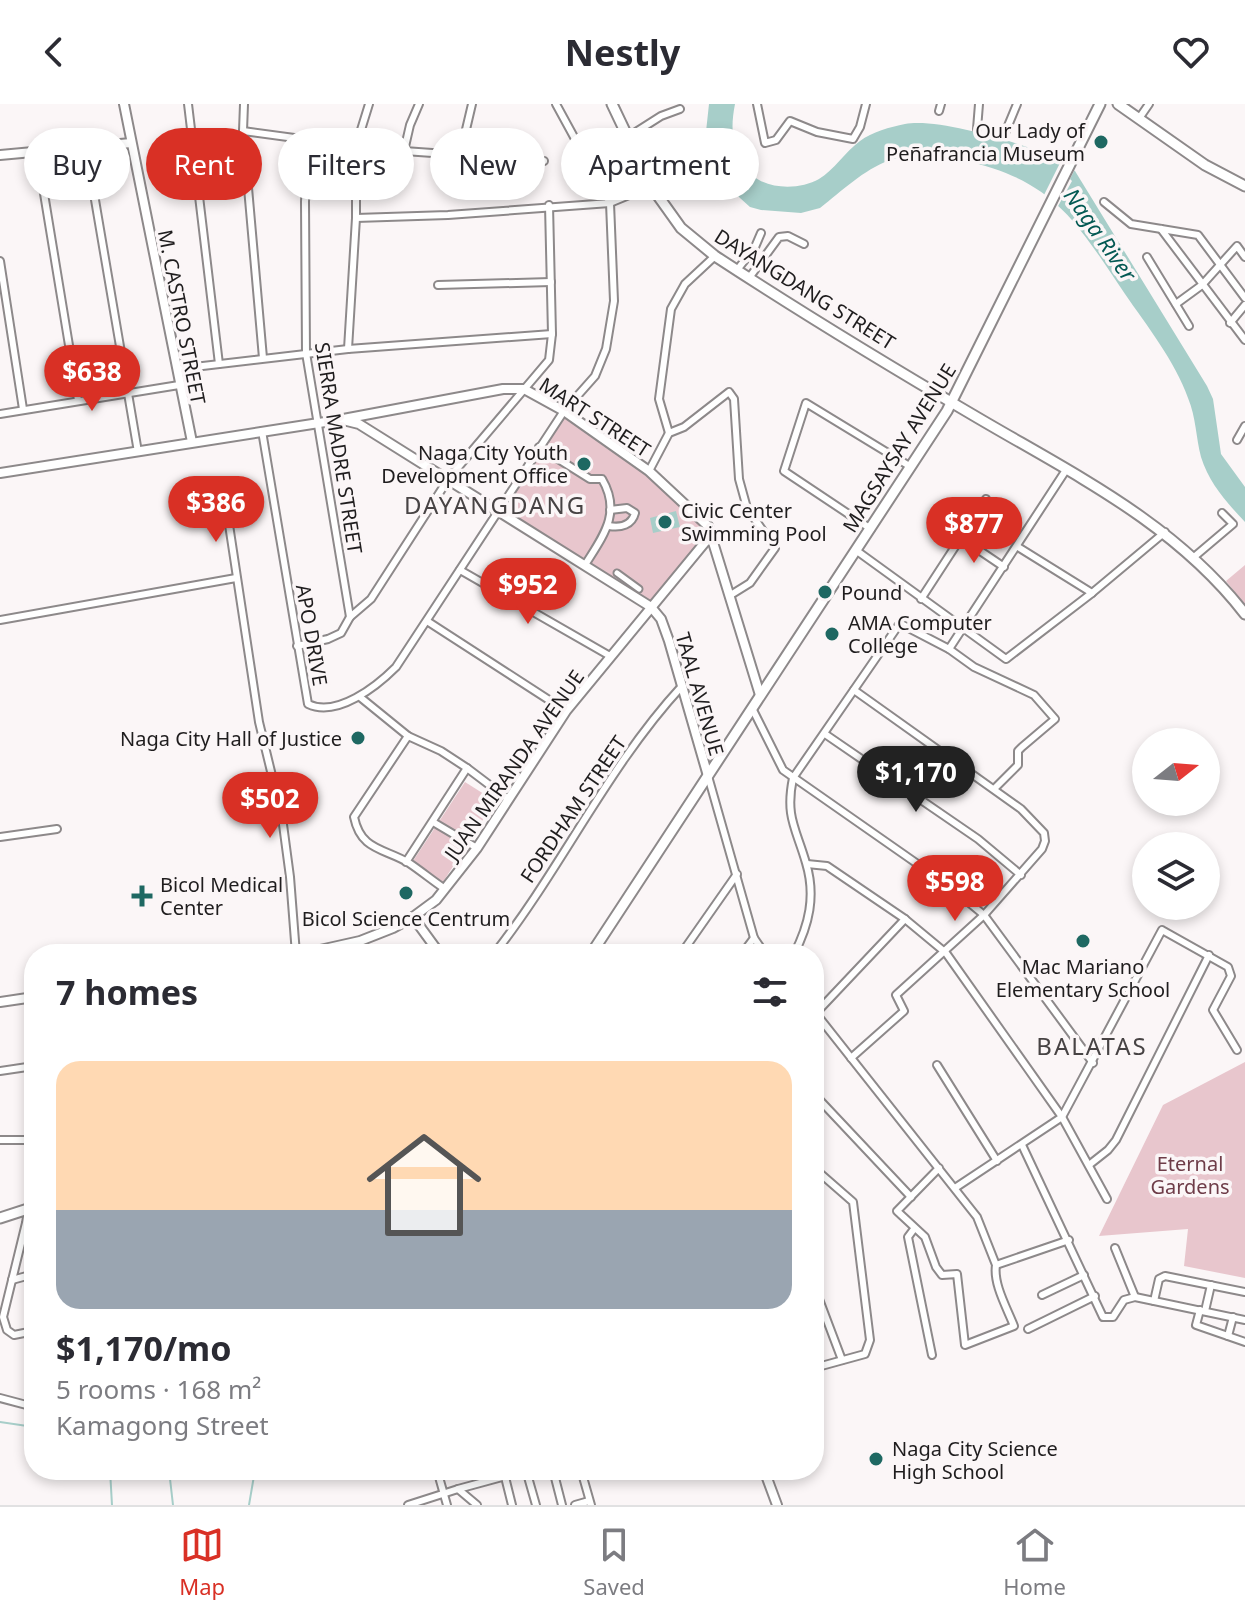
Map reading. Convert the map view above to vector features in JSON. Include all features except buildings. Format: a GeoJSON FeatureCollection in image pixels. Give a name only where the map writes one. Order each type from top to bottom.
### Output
{"type":"FeatureCollection","features":[{"type":"Feature","properties":{"kind":"main road","name":"DAYANGDANG STREET"},"geometry":{"type":"LineString","coordinates":[[612,104],[624,128]]}},
{"type":"Feature","properties":{"kind":"main road","name":"MAGSAYSAY AVENUE"},"geometry":{"type":"LineString","coordinates":[[598,944],[952,402],[1100,104]]}},
{"type":"Feature","properties":{"kind":"main road"},"geometry":{"type":"LineString","coordinates":[[1118,104],[1205,165],[1245,186]]}},
{"type":"Feature","properties":{"kind":"main road","name":"DAYANGDANG STREET"},"geometry":{"type":"LineString","coordinates":[[661,200],[681,228],[715,256],[1165,532],[1194,557],[1245,614]]}},
{"type":"Feature","properties":{"kind":"main road"},"geometry":{"type":"LineString","coordinates":[[2,1216],[24,1210]]}},
{"type":"Feature","properties":{"kind":"street","name":"M. CASTRO STREET"},"geometry":{"type":"LineString","coordinates":[[124,104],[192,442]]}},
{"type":"Feature","properties":{"kind":"street"},"geometry":{"type":"LineString","coordinates":[[188,104],[219,364]]}},
{"type":"Feature","properties":{"kind":"street"},"geometry":{"type":"LineString","coordinates":[[243,128],[244,104]]}},
{"type":"Feature","properties":{"kind":"street"},"geometry":{"type":"LineString","coordinates":[[362,128],[369,104]]}},
{"type":"Feature","properties":{"kind":"street"},"geometry":{"type":"LineString","coordinates":[[409,128],[419,104]]}},
{"type":"Feature","properties":{"kind":"street"},"geometry":{"type":"LineString","coordinates":[[466,128],[472,104]]}},
{"type":"Feature","properties":{"kind":"street"},"geometry":{"type":"LineString","coordinates":[[508,799],[441,751],[408,736],[360,697],[376,687],[396,667],[539,447],[564,411],[595,376],[606,349],[614,301],[610,203],[556,104]]}},
{"type":"Feature","properties":{"kind":"street"},"geometry":{"type":"LineString","coordinates":[[757,104],[765,143],[776,140],[790,121],[817,132],[853,139],[866,104]]}},
{"type":"Feature","properties":{"kind":"street"},"geometry":{"type":"LineString","coordinates":[[977,129],[979,104]]}},
{"type":"Feature","properties":{"kind":"street"},"geometry":{"type":"LineString","coordinates":[[1005,133],[1017,104]]}},
{"type":"Feature","properties":{"kind":"street"},"geometry":{"type":"LineString","coordinates":[[1140,117],[1149,104]]}},
{"type":"Feature","properties":{"kind":"street"},"geometry":{"type":"LineString","coordinates":[[642,128],[680,109]]}},
{"type":"Feature","properties":{"kind":"street"},"geometry":{"type":"LineString","coordinates":[[0,155],[24,152]]}},
{"type":"Feature","properties":{"kind":"street"},"geometry":{"type":"LineString","coordinates":[[45,200],[78,400]]}},
{"type":"Feature","properties":{"kind":"street"},"geometry":{"type":"LineString","coordinates":[[95,200],[138,452]]}},
{"type":"Feature","properties":{"kind":"street"},"geometry":{"type":"LineString","coordinates":[[249,200],[263,358]]}},
{"type":"Feature","properties":{"kind":"street","name":"SIERRA MADRE STREET"},"geometry":{"type":"LineString","coordinates":[[305,200],[306,353],[350,617]]}},
{"type":"Feature","properties":{"kind":"street"},"geometry":{"type":"LineString","coordinates":[[348,349],[356,200]]}},
{"type":"Feature","properties":{"kind":"street"},"geometry":{"type":"LineString","coordinates":[[356,218],[448,215],[617,200]]}},
{"type":"Feature","properties":{"kind":"street"},"geometry":{"type":"LineString","coordinates":[[1104,202],[1131,224],[1194,233],[1245,298]]}},
{"type":"Feature","properties":{"kind":"street"},"geometry":{"type":"LineString","coordinates":[[297,646],[341,633],[350,617],[371,599],[449,478],[549,360],[552,334],[549,205]]}},
{"type":"Feature","properties":{"kind":"street"},"geometry":{"type":"LineString","coordinates":[[1161,229],[1245,340]]}},
{"type":"Feature","properties":{"kind":"street"},"geometry":{"type":"LineString","coordinates":[[737,270],[755,247],[761,233]]}},
{"type":"Feature","properties":{"kind":"street"},"geometry":{"type":"LineString","coordinates":[[749,278],[779,237],[788,236],[804,244]]}},
{"type":"Feature","properties":{"kind":"street"},"geometry":{"type":"LineString","coordinates":[[1176,304],[1202,285],[1237,246],[1245,257]]}},
{"type":"Feature","properties":{"kind":"street"},"geometry":{"type":"LineString","coordinates":[[669,433],[659,399],[671,309],[685,284],[715,256]]}},
{"type":"Feature","properties":{"kind":"street"},"geometry":{"type":"LineString","coordinates":[[1147,257],[1189,326]]}},
{"type":"Feature","properties":{"kind":"street"},"geometry":{"type":"LineString","coordinates":[[0,261],[23,409]]}},
{"type":"Feature","properties":{"kind":"street"},"geometry":{"type":"LineString","coordinates":[[438,285],[551,282]]}},
{"type":"Feature","properties":{"kind":"street"},"geometry":{"type":"LineString","coordinates":[[1230,323],[1245,305]]}},
{"type":"Feature","properties":{"kind":"street"},"geometry":{"type":"LineString","coordinates":[[177,369],[348,349],[552,334]]}},
{"type":"Feature","properties":{"kind":"street"},"geometry":{"type":"LineString","coordinates":[[0,414],[179,385]]}},
{"type":"Feature","properties":{"kind":"street"},"geometry":{"type":"LineString","coordinates":[[0,473],[338,420],[503,389],[524,389]]}},
{"type":"Feature","properties":{"kind":"street","name":"MART STREET"},"geometry":{"type":"LineString","coordinates":[[524,389],[564,411],[649,471],[708,526],[711,535]]}},
{"type":"Feature","properties":{"kind":"street"},"geometry":{"type":"LineString","coordinates":[[649,471],[669,433],[684,427],[729,392],[734,399],[739,479],[747,508],[775,548],[750,583],[729,596]]}},
{"type":"Feature","properties":{"kind":"street"},"geometry":{"type":"LineString","coordinates":[[871,529],[831,499],[784,471],[806,403],[911,467]]}},
{"type":"Feature","properties":{"kind":"street"},"geometry":{"type":"LineString","coordinates":[[338,420],[359,424],[651,607]]}},
{"type":"Feature","properties":{"kind":"street"},"geometry":{"type":"LineString","coordinates":[[1237,440],[1245,426]]}},
{"type":"Feature","properties":{"kind":"street","name":"APO DRIVE"},"geometry":{"type":"LineString","coordinates":[[262,430],[308,704],[327,706],[360,697]]}},
{"type":"Feature","properties":{"kind":"street"},"geometry":{"type":"LineString","coordinates":[[539,447],[590,479],[602,479],[610,501],[609,526],[585,565]]}},
{"type":"Feature","properties":{"kind":"street"},"geometry":{"type":"LineString","coordinates":[[949,649],[1066,470]]}},
{"type":"Feature","properties":{"kind":"street"},"geometry":{"type":"LineString","coordinates":[[921,599],[986,499]]}},
{"type":"Feature","properties":{"kind":"street"},"geometry":{"type":"LineString","coordinates":[[226,505],[259,722],[282,817],[295,944]]}},
{"type":"Feature","properties":{"kind":"street"},"geometry":{"type":"LineString","coordinates":[[609,526],[631,522],[635,513],[627,508],[610,510]]}},
{"type":"Feature","properties":{"kind":"street"},"geometry":{"type":"LineString","coordinates":[[1194,557],[1233,524],[1222,513]]}},
{"type":"Feature","properties":{"kind":"street"},"geometry":{"type":"LineString","coordinates":[[857,551],[1006,659],[1165,532]]}},
{"type":"Feature","properties":{"kind":"street"},"geometry":{"type":"LineString","coordinates":[[711,535],[760,695]]}},
{"type":"Feature","properties":{"kind":"street","name":"JUAN MIRANDA AVENUE"},"geometry":{"type":"LineString","coordinates":[[347,944],[413,917],[445,889],[477,848],[566,711],[711,535]]}},
{"type":"Feature","properties":{"kind":"street"},"geometry":{"type":"LineString","coordinates":[[961,538],[1004,567]]}},
{"type":"Feature","properties":{"kind":"street"},"geometry":{"type":"LineString","coordinates":[[1018,547],[1092,593]]}},
{"type":"Feature","properties":{"kind":"street"},"geometry":{"type":"LineString","coordinates":[[700,550],[717,556]]}},
{"type":"Feature","properties":{"kind":"street"},"geometry":{"type":"LineString","coordinates":[[460,570],[610,656]]}},
{"type":"Feature","properties":{"kind":"street"},"geometry":{"type":"LineString","coordinates":[[617,573],[639,589]]}},
{"type":"Feature","properties":{"kind":"street"},"geometry":{"type":"LineString","coordinates":[[0,620],[236,578]]}},
{"type":"Feature","properties":{"kind":"street","name":"TAAL AVENUE"},"geometry":{"type":"LineString","coordinates":[[651,607],[661,619],[708,776]]}},
{"type":"Feature","properties":{"kind":"street"},"geometry":{"type":"LineString","coordinates":[[427,621],[566,711]]}},
{"type":"Feature","properties":{"kind":"street"},"geometry":{"type":"LineString","coordinates":[[799,944],[807,928],[811,901],[807,864],[794,833],[788,801],[793,778],[901,624],[949,649],[974,667],[1034,695],[1055,719],[1018,751],[1018,765],[995,788]]}},
{"type":"Feature","properties":{"kind":"street","name":"FORDHAM STREET"},"geometry":{"type":"LineString","coordinates":[[501,944],[624,761],[683,685]]}},
{"type":"Feature","properties":{"kind":"street"},"geometry":{"type":"LineString","coordinates":[[851,1058],[904,1011],[896,995],[946,953],[984,915],[1021,875],[1045,841],[1044,833],[995,788],[854,690]]}},
{"type":"Feature","properties":{"kind":"street"},"geometry":{"type":"LineString","coordinates":[[752,708],[783,770],[949,886],[984,915],[1093,1063]]}},
{"type":"Feature","properties":{"kind":"street"},"geometry":{"type":"LineString","coordinates":[[825,734],[978,839],[1021,875]]}},
{"type":"Feature","properties":{"kind":"street"},"geometry":{"type":"LineString","coordinates":[[408,736],[354,817],[357,831],[381,852],[406,862],[445,889]]}},
{"type":"Feature","properties":{"kind":"street"},"geometry":{"type":"LineString","coordinates":[[406,862],[467,768]]}},
{"type":"Feature","properties":{"kind":"street"},"geometry":{"type":"LineString","coordinates":[[708,776],[758,944]]}},
{"type":"Feature","properties":{"kind":"street"},"geometry":{"type":"LineString","coordinates":[[433,822],[477,848]]}},
{"type":"Feature","properties":{"kind":"street"},"geometry":{"type":"LineString","coordinates":[[0,837],[57,829]]}},
{"type":"Feature","properties":{"kind":"street"},"geometry":{"type":"LineString","coordinates":[[807,864],[827,866],[905,919],[946,953],[1062,1117],[1107,1199]]}},
{"type":"Feature","properties":{"kind":"street"},"geometry":{"type":"LineString","coordinates":[[688,944],[737,874]]}},
{"type":"Feature","properties":{"kind":"street"},"geometry":{"type":"LineString","coordinates":[[413,917],[433,944]]}},
{"type":"Feature","properties":{"kind":"street"},"geometry":{"type":"LineString","coordinates":[[824,1003],[905,919]]}},
{"type":"Feature","properties":{"kind":"street"},"geometry":{"type":"LineString","coordinates":[[955,1188],[1062,1117],[1162,930],[1228,967],[1231,976],[1213,1010],[1237,1050]]}},
{"type":"Feature","properties":{"kind":"street"},"geometry":{"type":"LineString","coordinates":[[750,944],[754,938]]}},
{"type":"Feature","properties":{"kind":"street"},"geometry":{"type":"LineString","coordinates":[[1089,1165],[1116,1140],[1209,955]]}},
{"type":"Feature","properties":{"kind":"street"},"geometry":{"type":"LineString","coordinates":[[0,1002],[24,998]]}},
{"type":"Feature","properties":{"kind":"street"},"geometry":{"type":"LineString","coordinates":[[824,1024],[955,1188],[977,1217],[996,1265],[998,1285],[1014,1326],[965,1345],[957,1274],[942,1275],[925,1237],[897,1211],[939,1168]]}},
{"type":"Feature","properties":{"kind":"street"},"geometry":{"type":"LineString","coordinates":[[937,1065],[997,1161]]}},
{"type":"Feature","properties":{"kind":"street"},"geometry":{"type":"LineString","coordinates":[[0,1071],[24,1067]]}},
{"type":"Feature","properties":{"kind":"street"},"geometry":{"type":"LineString","coordinates":[[824,1105],[911,1197]]}},
{"type":"Feature","properties":{"kind":"street"},"geometry":{"type":"LineString","coordinates":[[0,1140],[24,1140]]}},
{"type":"Feature","properties":{"kind":"street"},"geometry":{"type":"LineString","coordinates":[[1022,1145],[1103,1317],[1113,1317],[1124,1300],[1135,1297],[1245,1320]]}},
{"type":"Feature","properties":{"kind":"street"},"geometry":{"type":"LineString","coordinates":[[824,1177],[853,1202],[870,1340],[865,1354],[824,1365]]}},
{"type":"Feature","properties":{"kind":"street"},"geometry":{"type":"LineString","coordinates":[[914,1229],[908,1237],[932,1355]]}},
{"type":"Feature","properties":{"kind":"street"},"geometry":{"type":"LineString","coordinates":[[24,1235],[6,1299],[3,1323],[14,1335],[24,1333]]}},
{"type":"Feature","properties":{"kind":"street"},"geometry":{"type":"LineString","coordinates":[[996,1265],[1069,1240]]}},
{"type":"Feature","properties":{"kind":"street"},"geometry":{"type":"LineString","coordinates":[[1115,1248],[1135,1297]]}},
{"type":"Feature","properties":{"kind":"street"},"geometry":{"type":"LineString","coordinates":[[1042,1295],[1084,1275]]}},
{"type":"Feature","properties":{"kind":"street"},"geometry":{"type":"LineString","coordinates":[[1154,1301],[1159,1279],[1165,1276],[1245,1292]]}},
{"type":"Feature","properties":{"kind":"street"},"geometry":{"type":"LineString","coordinates":[[12,1280],[24,1277]]}},
{"type":"Feature","properties":{"kind":"street"},"geometry":{"type":"LineString","coordinates":[[1211,1285],[1196,1325],[1245,1342]]}},
{"type":"Feature","properties":{"kind":"street"},"geometry":{"type":"LineString","coordinates":[[1028,1329],[1095,1296]]}},
{"type":"Feature","properties":{"kind":"street"},"geometry":{"type":"LineString","coordinates":[[824,1312],[842,1360]]}},
{"type":"Feature","properties":{"kind":"street"},"geometry":{"type":"LineString","coordinates":[[1228,1336],[1233,1317]]}},
{"type":"Feature","properties":{"kind":"street"},"geometry":{"type":"LineString","coordinates":[[0,1398],[24,1404]]}},
{"type":"Feature","properties":{"kind":"street"},"geometry":{"type":"LineString","coordinates":[[440,1480],[447,1505]]}},
{"type":"Feature","properties":{"kind":"street"},"geometry":{"type":"LineString","coordinates":[[408,1505],[493,1480]]}},
{"type":"Feature","properties":{"kind":"street"},"geometry":{"type":"LineString","coordinates":[[506,1480],[512,1505]]}},
{"type":"Feature","properties":{"kind":"street"},"geometry":{"type":"LineString","coordinates":[[530,1480],[536,1505]]}},
{"type":"Feature","properties":{"kind":"street"},"geometry":{"type":"LineString","coordinates":[[556,1480],[562,1505]]}},
{"type":"Feature","properties":{"kind":"street"},"geometry":{"type":"LineString","coordinates":[[575,1505],[590,1503],[584,1480]]}},
{"type":"Feature","properties":{"kind":"street"},"geometry":{"type":"LineString","coordinates":[[768,1480],[777,1505]]}},
{"type":"Feature","properties":{"kind":"street"},"geometry":{"type":"LineString","coordinates":[[458,1489],[477,1505]]}},
{"type":"Feature","properties":{"kind":"green space"},"geometry":{"type":"Polygon","coordinates":[[[564,411],[649,471],[708,526],[711,535],[651,607],[498,510],[564,411]]]}},
{"type":"Feature","properties":{"kind":"green space"},"geometry":{"type":"Polygon","coordinates":[[[1245,565],[1245,605],[1226,581],[1245,565]]]}},
{"type":"Feature","properties":{"kind":"green space"},"geometry":{"type":"Polygon","coordinates":[[[465,782],[495,801],[443,882],[413,861],[465,782]]]}},
{"type":"Feature","properties":{"kind":"green space","name":"Eternal Gardens"},"geometry":{"type":"Polygon","coordinates":[[[1245,1062],[1245,1278],[1184,1266],[1188,1229],[1099,1236],[1163,1105],[1245,1062]]]}},
{"type":"Feature","properties":{"kind":"water"},"geometry":{"type":"Polygon","coordinates":[[[709,104],[735,104],[733,128],[706,128],[709,104]]]}},
{"type":"Feature","properties":{"kind":"water","name":"Naga River"},"geometry":{"type":"Polygon","coordinates":[[[905,124],[937,124],[977,132],[1049,155],[1075,171],[1207,386],[1213,399],[1221,454],[1245,487],[1245,522],[1219,492],[1204,466],[1191,405],[1168,357],[1076,224],[1041,192],[993,168],[953,158],[917,155],[899,157],[871,169],[820,208],[801,213],[750,207],[742,200],[759,200],[759,180],[790,187],[810,183],[830,171],[860,141],[881,130],[905,124]]]}},
{"type":"Feature","properties":{"kind":"water","name":"Civic Center Swimming Pool"},"geometry":{"type":"Polygon","coordinates":[[[676,511],[680,527],[653,533],[650,518],[676,511]]]}},
{"type":"Feature","properties":{"kind":"pier"},"geometry":{"type":"Polygon","coordinates":[[[1062,159],[1076,167],[1057,208],[1043,197],[1062,159]]]}},
{"type":"Feature","properties":{"kind":"waterway"},"geometry":{"type":"LineString","coordinates":[[0,1422],[24,1426]]}},
{"type":"Feature","properties":{"kind":"waterway"},"geometry":{"type":"LineString","coordinates":[[111,1480],[112,1505]]}},
{"type":"Feature","properties":{"kind":"waterway"},"geometry":{"type":"LineString","coordinates":[[170,1480],[173,1505]]}},
{"type":"Feature","properties":{"kind":"waterway"},"geometry":{"type":"LineString","coordinates":[[249,1505],[253,1480]]}},
{"type":"Feature","properties":{"kind":"place","name":"Our Lady of Peñafrancia Museum"},"geometry":{"type":"Point","coordinates":[1101,142]}},
{"type":"Feature","properties":{"kind":"place","name":"Naga City Youth Development Office"},"geometry":{"type":"Point","coordinates":[584,464]}},
{"type":"Feature","properties":{"kind":"place","name":"Civic Center Swimming Pool"},"geometry":{"type":"Point","coordinates":[665,522]}},
{"type":"Feature","properties":{"kind":"place","name":"Pound"},"geometry":{"type":"Point","coordinates":[825,592]}},
{"type":"Feature","properties":{"kind":"place","name":"AMA Computer College"},"geometry":{"type":"Point","coordinates":[832,634]}},
{"type":"Feature","properties":{"kind":"place","name":"Naga City Hall of Justice"},"geometry":{"type":"Point","coordinates":[358,738]}},
{"type":"Feature","properties":{"kind":"place","name":"Bicol Science Centrum"},"geometry":{"type":"Point","coordinates":[406,893]}},
{"type":"Feature","properties":{"kind":"place","name":"Bicol Medical Center"},"geometry":{"type":"Point","coordinates":[142,896]}},
{"type":"Feature","properties":{"kind":"place","name":"Mac Mariano Elementary School"},"geometry":{"type":"Point","coordinates":[1083,941]}},
{"type":"Feature","properties":{"kind":"place","name":"Naga City Science High School"},"geometry":{"type":"Point","coordinates":[876,1459]}},
{"type":"Feature","properties":{"kind":"district","name":"DAYANGDANG"},"geometry":{"type":"Point","coordinates":[495,504]}},
{"type":"Feature","properties":{"kind":"district","name":"BALATAS"},"geometry":{"type":"Point","coordinates":[1092,1045]}}]}
